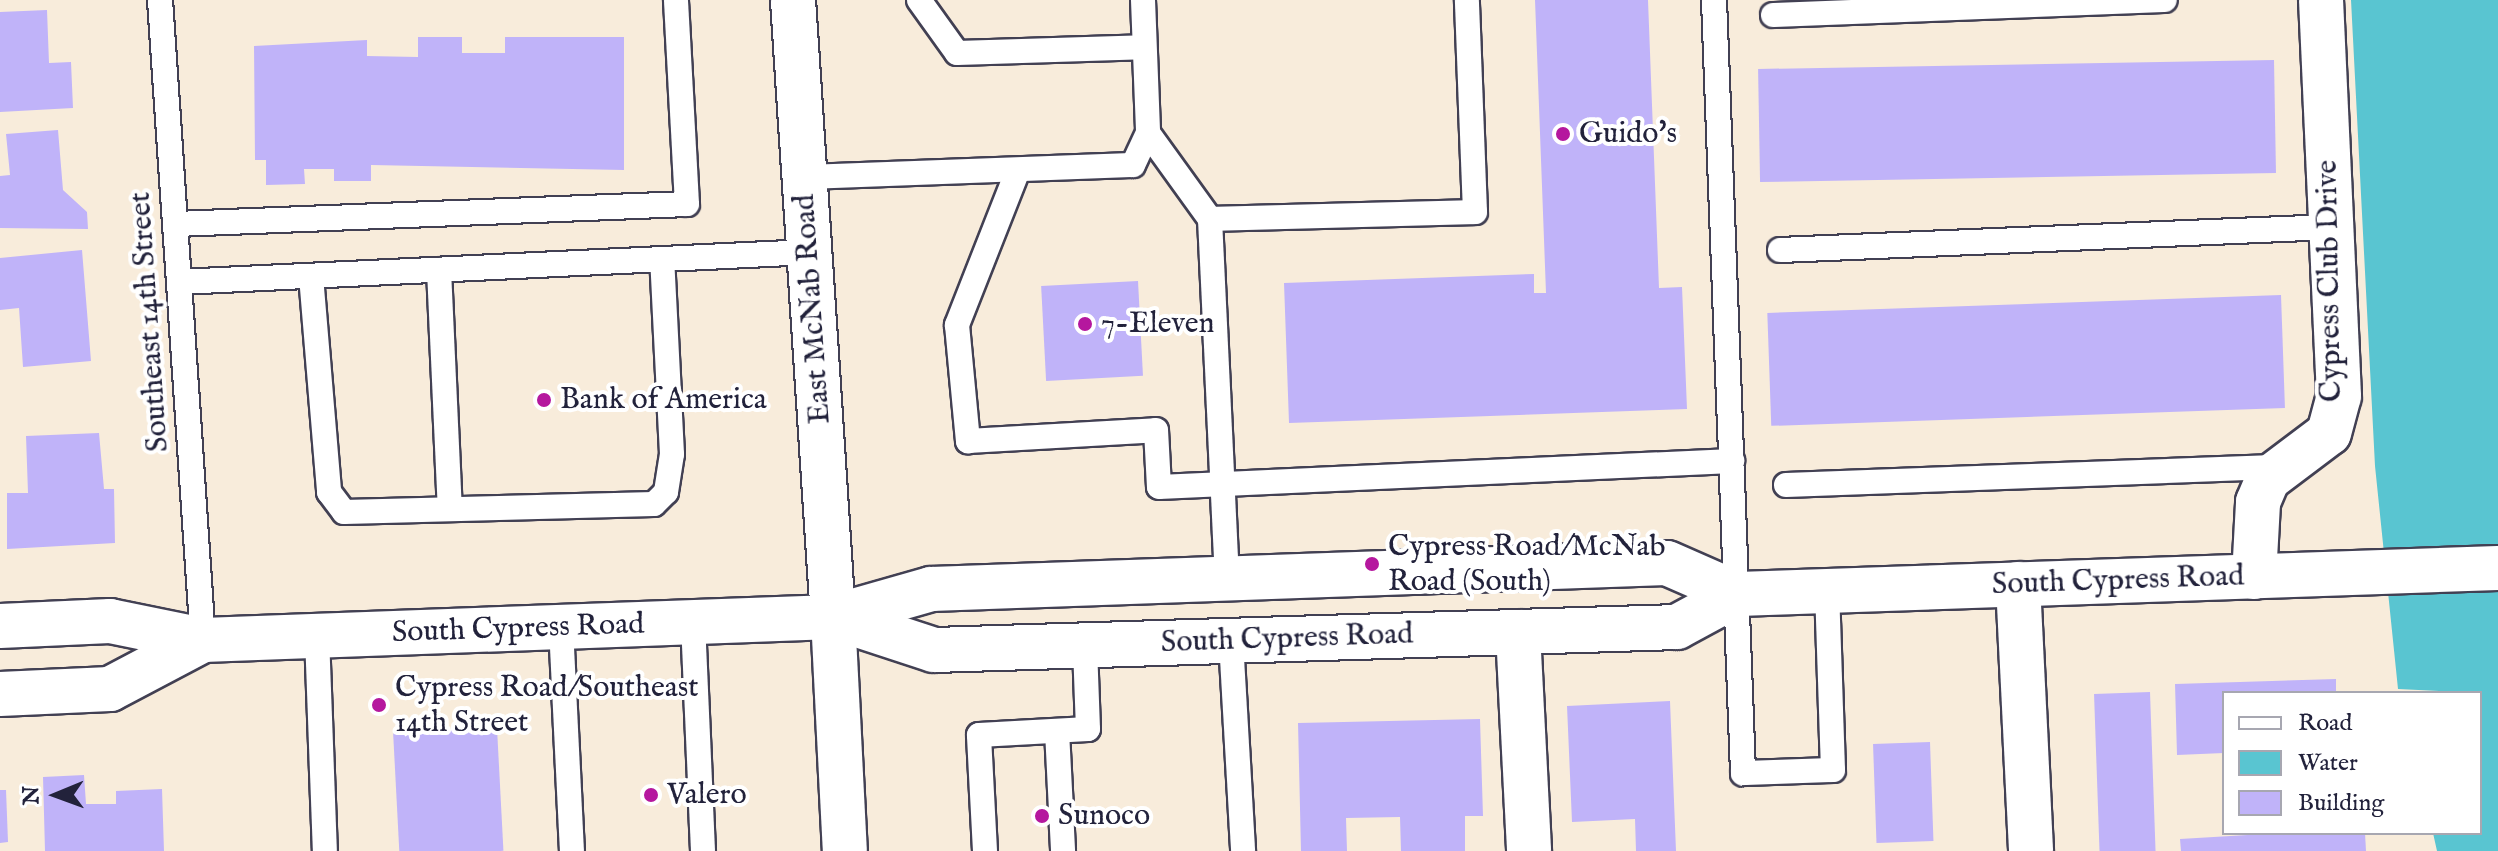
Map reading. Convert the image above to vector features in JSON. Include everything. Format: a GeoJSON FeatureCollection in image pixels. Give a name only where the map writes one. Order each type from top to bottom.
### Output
{"type":"FeatureCollection","features":[{"type":"Feature","properties":{"kind":"street","name":"East McNab Road"},"geometry":{"type":"LineString","coordinates":[[793,0],[845,851]]}},
{"type":"Feature","properties":{"kind":"street","name":"Cypress Club Drive"},"geometry":{"type":"LineString","coordinates":[[2254,577],[2258,502],[2268,479],[2329,433],[2339,396],[2321,0]]}},
{"type":"Feature","properties":{"kind":"street","name":"South Cypress Road"},"geometry":{"type":"LineString","coordinates":[[0,626],[110,621],[203,640],[833,617],[931,589],[1667,563],[1738,594],[2498,568]]}},
{"type":"Feature","properties":{"kind":"street"},"geometry":{"type":"LineString","coordinates":[[2018,584],[2031,851]]}},
{"type":"Feature","properties":{"kind":"street","name":"South Cypress Road"},"geometry":{"type":"LineString","coordinates":[[833,617],[934,650],[1677,627],[1738,594]]}},
{"type":"Feature","properties":{"kind":"street"},"geometry":{"type":"LineString","coordinates":[[1518,632],[1529,851]]}},
{"type":"Feature","properties":{"kind":"street","name":"South Cypress Road"},"geometry":{"type":"LineString","coordinates":[[0,694],[110,689],[203,640]]}},
{"type":"Feature","properties":{"kind":"lane","name":"Southeast 14th Street"},"geometry":{"type":"LineString","coordinates":[[160,0],[203,640]]}},
{"type":"Feature","properties":{"kind":"lane"},"geometry":{"type":"LineString","coordinates":[[176,224],[687,204],[676,0]]}},
{"type":"Feature","properties":{"kind":"lane"},"geometry":{"type":"LineString","coordinates":[[919,0],[957,53],[1143,47]]}},
{"type":"Feature","properties":{"kind":"lane"},"geometry":{"type":"LineString","coordinates":[[805,177],[1133,165],[1148,133],[1143,0]]}},
{"type":"Feature","properties":{"kind":"lane"},"geometry":{"type":"LineString","coordinates":[[1210,219],[1475,212],[1467,0]]}},
{"type":"Feature","properties":{"kind":"lane"},"geometry":{"type":"LineString","coordinates":[[1714,0],[1743,773],[1833,770],[1827,591]]}},
{"type":"Feature","properties":{"kind":"lane"},"geometry":{"type":"LineString","coordinates":[[1773,15],[2165,0]]}},
{"type":"Feature","properties":{"kind":"lane"},"geometry":{"type":"LineString","coordinates":[[1148,133],[1210,219],[1227,578]]}},
{"type":"Feature","properties":{"kind":"lane"},"geometry":{"type":"LineString","coordinates":[[1018,170],[957,325],[968,441],[1156,430],[1159,487],[1732,461]]}},
{"type":"Feature","properties":{"kind":"lane"},"geometry":{"type":"LineString","coordinates":[[1780,250],[2330,227]]}},
{"type":"Feature","properties":{"kind":"lane"},"geometry":{"type":"LineString","coordinates":[[179,282],[810,252]]}},
{"type":"Feature","properties":{"kind":"lane"},"geometry":{"type":"LineString","coordinates":[[311,276],[329,492],[344,512],[654,504],[666,492],[672,454],[662,259]]}},
{"type":"Feature","properties":{"kind":"lane"},"geometry":{"type":"LineString","coordinates":[[439,270],[450,508]]}},
{"type":"Feature","properties":{"kind":"lane"},"geometry":{"type":"LineString","coordinates":[[1786,485],[2283,467]]}},
{"type":"Feature","properties":{"kind":"lane"},"geometry":{"type":"LineString","coordinates":[[693,622],[703,851]]}},
{"type":"Feature","properties":{"kind":"lane"},"geometry":{"type":"LineString","coordinates":[[561,627],[572,851]]}},
{"type":"Feature","properties":{"kind":"lane"},"geometry":{"type":"LineString","coordinates":[[317,636],[325,851]]}},
{"type":"Feature","properties":{"kind":"lane"},"geometry":{"type":"LineString","coordinates":[[1231,641],[1243,851]]}},
{"type":"Feature","properties":{"kind":"lane"},"geometry":{"type":"LineString","coordinates":[[985,851],[979,735],[1088,729],[1085,646]]}},
{"type":"Feature","properties":{"kind":"lane"},"geometry":{"type":"LineString","coordinates":[[1057,731],[1063,851]]}},
{"type":"Feature","properties":{"kind":"water"},"geometry":{"type":"Polygon","coordinates":[[[2351,0],[2498,0],[2498,851],[2437,851],[2433,835],[2482,835],[2482,691],[2398,689],[2375,466],[2351,0]]]}},
{"type":"Feature","properties":{"kind":"building"},"geometry":{"type":"Polygon","coordinates":[[[1535,0],[1648,0],[1659,288],[1682,287],[1687,409],[1289,423],[1284,283],[1534,274],[1534,293],[1546,293],[1535,0]]]}},
{"type":"Feature","properties":{"kind":"building"},"geometry":{"type":"Polygon","coordinates":[[[47,10],[49,63],[71,62],[73,108],[0,112],[0,12],[47,10]]]}},
{"type":"Feature","properties":{"kind":"building"},"geometry":{"type":"Polygon","coordinates":[[[418,37],[462,37],[462,53],[505,53],[505,37],[624,37],[624,170],[371,165],[371,181],[334,181],[334,169],[304,169],[305,184],[266,185],[266,160],[255,160],[254,46],[367,40],[367,56],[418,57],[418,37]]]}},
{"type":"Feature","properties":{"kind":"building"},"geometry":{"type":"Polygon","coordinates":[[[2274,60],[2276,173],[1760,182],[1758,69],[2274,60]]]}},
{"type":"Feature","properties":{"kind":"building"},"geometry":{"type":"Polygon","coordinates":[[[58,130],[63,190],[87,212],[88,229],[0,228],[0,176],[10,175],[6,134],[58,130]]]}},
{"type":"Feature","properties":{"kind":"building"},"geometry":{"type":"Polygon","coordinates":[[[82,250],[91,361],[23,367],[19,308],[0,310],[0,258],[82,250]]]}},
{"type":"Feature","properties":{"kind":"building"},"geometry":{"type":"Polygon","coordinates":[[[1138,281],[1143,376],[1046,381],[1041,286],[1138,281]]]}},
{"type":"Feature","properties":{"kind":"building"},"geometry":{"type":"Polygon","coordinates":[[[2281,295],[2285,408],[1771,426],[1767,313],[2281,295]]]}},
{"type":"Feature","properties":{"kind":"building"},"geometry":{"type":"Polygon","coordinates":[[[99,433],[104,489],[114,489],[115,543],[7,549],[7,493],[28,493],[26,436],[99,433]]]}},
{"type":"Feature","properties":{"kind":"building"},"geometry":{"type":"Polygon","coordinates":[[[2336,679],[2336,691],[2222,691],[2222,753],[2177,755],[2175,684],[2336,679]]]}},
{"type":"Feature","properties":{"kind":"building"},"geometry":{"type":"Polygon","coordinates":[[[2150,692],[2156,851],[2100,851],[2094,694],[2150,692]]]}},
{"type":"Feature","properties":{"kind":"building"},"geometry":{"type":"Polygon","coordinates":[[[1670,701],[1676,851],[1636,851],[1635,819],[1572,822],[1567,706],[1670,701]]]}},
{"type":"Feature","properties":{"kind":"building"},"geometry":{"type":"Polygon","coordinates":[[[1480,719],[1483,816],[1465,816],[1465,851],[1401,851],[1400,817],[1346,818],[1347,851],[1301,851],[1298,723],[1480,719]]]}},
{"type":"Feature","properties":{"kind":"building"},"geometry":{"type":"Polygon","coordinates":[[[497,728],[503,851],[399,851],[393,733],[497,728]]]}},
{"type":"Feature","properties":{"kind":"building"},"geometry":{"type":"Polygon","coordinates":[[[1930,742],[1933,841],[1876,843],[1873,744],[1930,742]]]}},
{"type":"Feature","properties":{"kind":"building"},"geometry":{"type":"Polygon","coordinates":[[[84,775],[86,804],[116,804],[116,791],[162,789],[164,851],[45,851],[43,777],[84,775]]]}},
{"type":"Feature","properties":{"kind":"building"},"geometry":{"type":"Polygon","coordinates":[[[0,790],[6,790],[8,842],[0,843],[0,790]]]}},
{"type":"Feature","properties":{"kind":"building"},"geometry":{"type":"Polygon","coordinates":[[[2247,835],[2365,835],[2366,851],[2181,851],[2180,839],[2247,835]]]}},
{"type":"Feature","properties":{"kind":"place","name":"Guido's"},"geometry":{"type":"Point","coordinates":[1563,134]}},
{"type":"Feature","properties":{"kind":"place","name":"7-Eleven"},"geometry":{"type":"Point","coordinates":[1085,324]}},
{"type":"Feature","properties":{"kind":"place","name":"Bank of America"},"geometry":{"type":"Point","coordinates":[544,400]}},
{"type":"Feature","properties":{"kind":"place","name":"Cypress Road/McNab Road (South)"},"geometry":{"type":"Point","coordinates":[1372,564]}},
{"type":"Feature","properties":{"kind":"place","name":"Cypress Road/Southeast 14th Street"},"geometry":{"type":"Point","coordinates":[379,705]}},
{"type":"Feature","properties":{"kind":"place","name":"Valero"},"geometry":{"type":"Point","coordinates":[651,795]}},
{"type":"Feature","properties":{"kind":"place","name":"Sunoco"},"geometry":{"type":"Point","coordinates":[1042,816]}}]}
